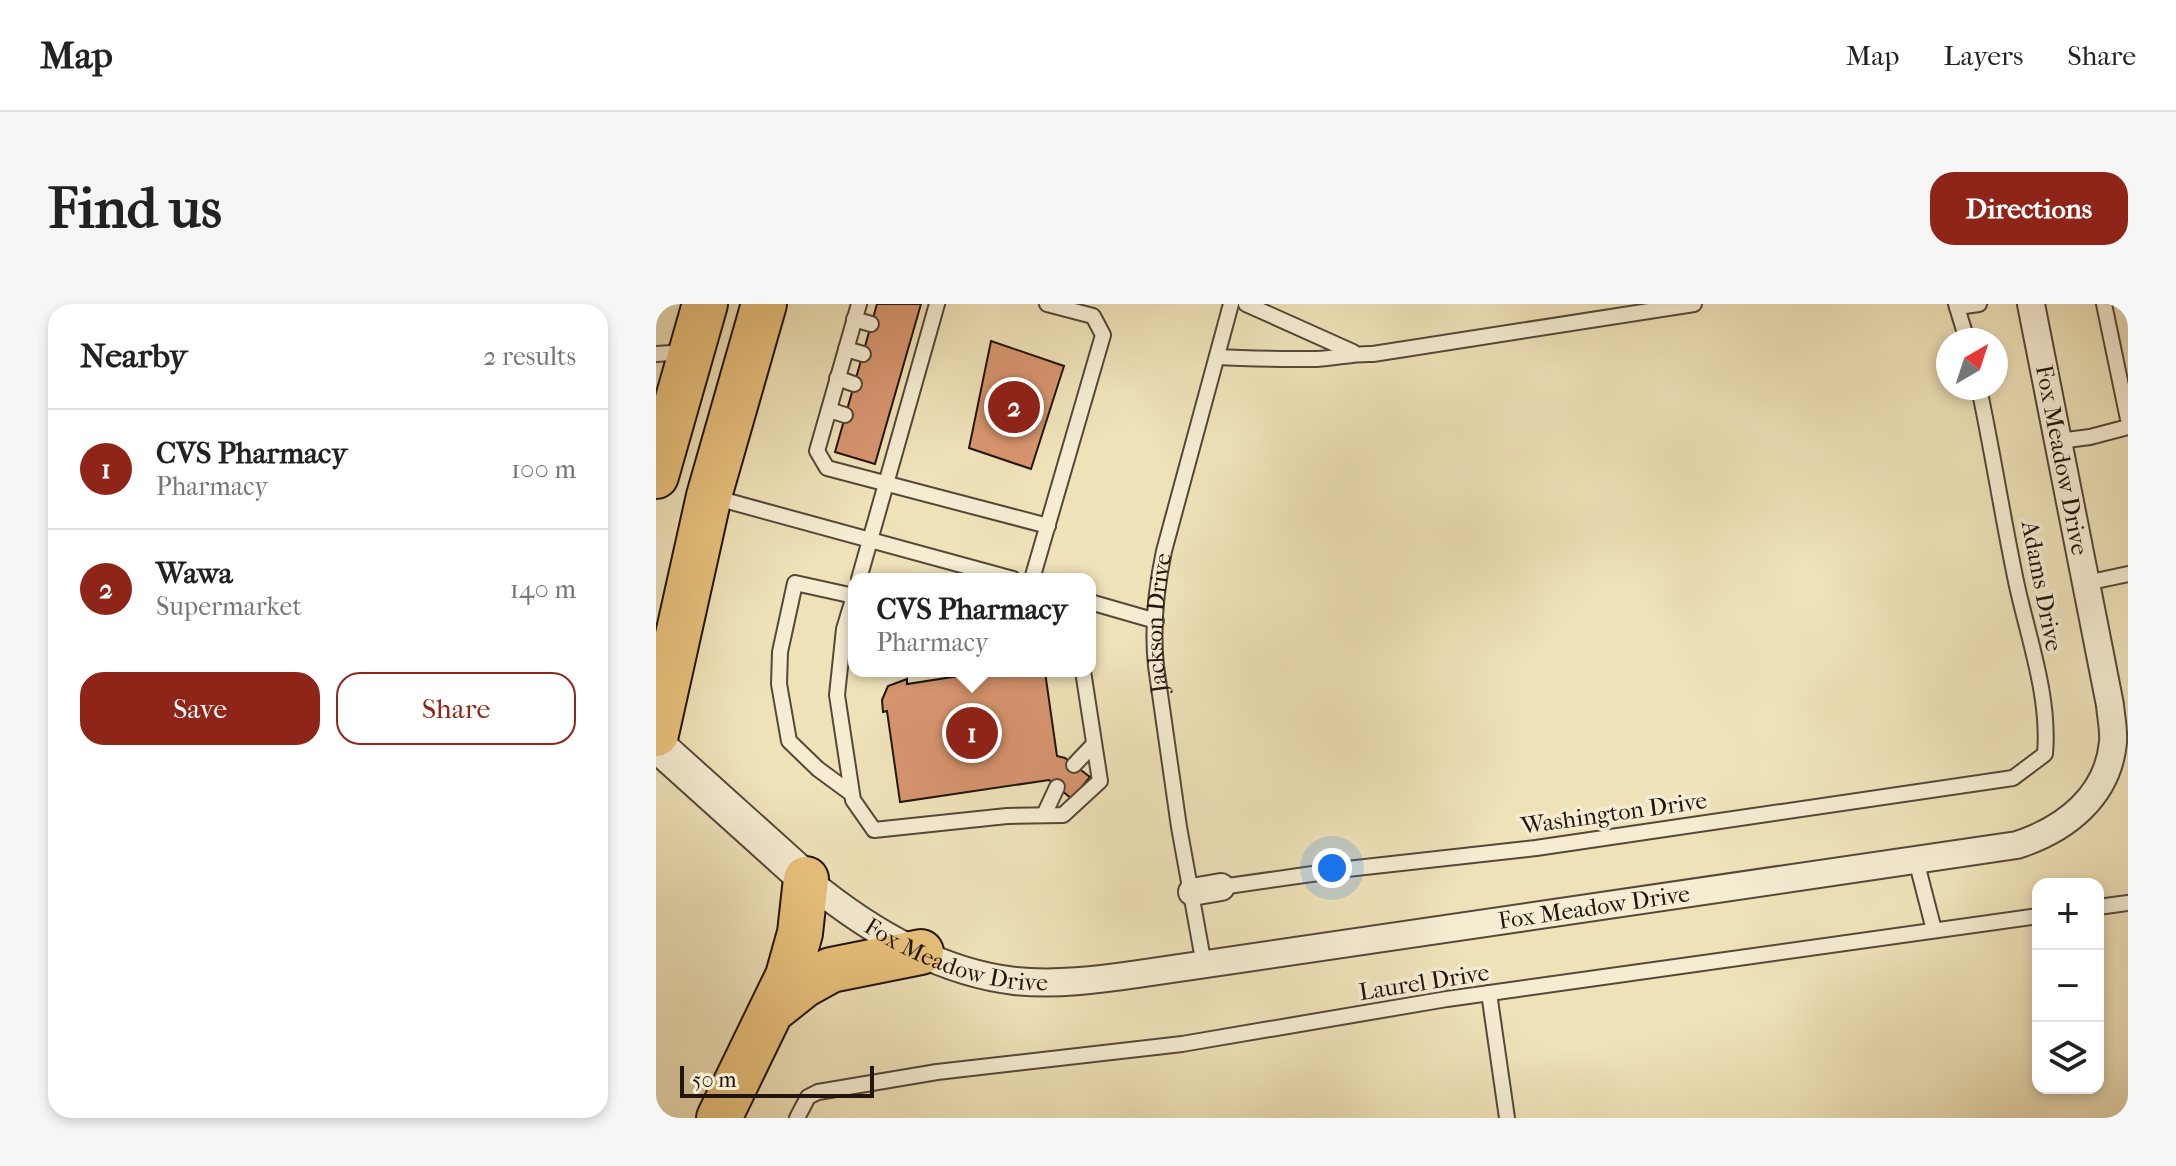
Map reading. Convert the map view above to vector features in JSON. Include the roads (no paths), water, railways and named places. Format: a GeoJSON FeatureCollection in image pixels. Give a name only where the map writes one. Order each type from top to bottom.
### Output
{"type":"FeatureCollection","features":[{"type":"Feature","properties":{"kind":"highway"},"geometry":{"type":"LineString","coordinates":[[656,476],[673,353],[705,304]]}},
{"type":"Feature","properties":{"kind":"highway"},"geometry":{"type":"LineString","coordinates":[[656,734],[709,496],[764,304]]}},
{"type":"Feature","properties":{"kind":"highway"},"geometry":{"type":"LineString","coordinates":[[719,1118],[775,1008],[797,947],[806,879]]}},
{"type":"Feature","properties":{"kind":"highway"},"geometry":{"type":"LineString","coordinates":[[775,1008],[804,985],[831,970],[921,952]]}},
{"type":"Feature","properties":{"kind":"street","name":"Fox Meadow Drive"},"geometry":{"type":"LineString","coordinates":[[656,744],[806,879],[864,923],[921,952],[978,973],[1036,982],[1084,981],[1204,965],[2017,845],[2049,832],[2089,801],[2121,739],[2110,705],[2031,304]]}},
{"type":"Feature","properties":{"kind":"street"},"geometry":{"type":"LineString","coordinates":[[1192,892],[1221,887]]}},
{"type":"Feature","properties":{"kind":"lane"},"geometry":{"type":"LineString","coordinates":[[859,304],[817,451],[827,468],[1048,526]]}},
{"type":"Feature","properties":{"kind":"lane"},"geometry":{"type":"LineString","coordinates":[[1034,573],[1103,335],[1093,316],[1047,304]]}},
{"type":"Feature","properties":{"kind":"lane","name":"Jackson Drive"},"geometry":{"type":"LineString","coordinates":[[1204,965],[1179,827],[1156,666],[1156,621],[1164,551],[1231,304]]}},
{"type":"Feature","properties":{"kind":"lane"},"geometry":{"type":"LineString","coordinates":[[1246,304],[1353,352],[1373,354],[1694,304]]}},
{"type":"Feature","properties":{"kind":"lane"},"geometry":{"type":"LineString","coordinates":[[1964,328],[1957,305],[1979,304]]}},
{"type":"Feature","properties":{"kind":"lane"},"geometry":{"type":"LineString","coordinates":[[2104,304],[2128,419]]}},
{"type":"Feature","properties":{"kind":"lane"},"geometry":{"type":"LineString","coordinates":[[861,573],[936,309],[920,308]]}},
{"type":"Feature","properties":{"kind":"lane"},"geometry":{"type":"LineString","coordinates":[[854,319],[871,324]]}},
{"type":"Feature","properties":{"kind":"lane"},"geometry":{"type":"LineString","coordinates":[[911,337],[926,342]]}},
{"type":"Feature","properties":{"kind":"lane"},"geometry":{"type":"LineString","coordinates":[[846,349],[863,354]]}},
{"type":"Feature","properties":{"kind":"lane"},"geometry":{"type":"LineString","coordinates":[[1217,357],[1317,359],[1335,358],[1353,352]]}},
{"type":"Feature","properties":{"kind":"lane"},"geometry":{"type":"LineString","coordinates":[[902,368],[918,373]]}},
{"type":"Feature","properties":{"kind":"lane"},"geometry":{"type":"LineString","coordinates":[[837,378],[854,384]]}},
{"type":"Feature","properties":{"kind":"lane"},"geometry":{"type":"LineString","coordinates":[[894,396],[910,401]]}},
{"type":"Feature","properties":{"kind":"lane","name":"Adams Drive"},"geometry":{"type":"LineString","coordinates":[[1981,400],[2040,685],[2047,735],[2045,754],[2013,778]]}},
{"type":"Feature","properties":{"kind":"lane"},"geometry":{"type":"LineString","coordinates":[[829,410],[845,415]]}},
{"type":"Feature","properties":{"kind":"lane"},"geometry":{"type":"LineString","coordinates":[[885,427],[901,432]]}},
{"type":"Feature","properties":{"kind":"lane"},"geometry":{"type":"LineString","coordinates":[[2059,441],[2128,427]]}},
{"type":"Feature","properties":{"kind":"lane"},"geometry":{"type":"LineString","coordinates":[[709,496],[991,573]]}},
{"type":"Feature","properties":{"kind":"lane"},"geometry":{"type":"LineString","coordinates":[[2086,583],[2128,574]]}},
{"type":"Feature","properties":{"kind":"lane"},"geometry":{"type":"LineString","coordinates":[[848,595],[795,583],[780,652],[779,684],[789,741],[818,769],[852,794],[874,830],[1063,815],[1100,781],[1084,677]]}},
{"type":"Feature","properties":{"kind":"lane"},"geometry":{"type":"LineString","coordinates":[[1096,604],[1156,621]]}},
{"type":"Feature","properties":{"kind":"lane"},"geometry":{"type":"LineString","coordinates":[[848,616],[844,629],[848,647],[837,695],[852,794]]}},
{"type":"Feature","properties":{"kind":"lane"},"geometry":{"type":"LineString","coordinates":[[1074,765],[1094,744]]}},
{"type":"Feature","properties":{"kind":"lane","name":"Washington Drive"},"geometry":{"type":"LineString","coordinates":[[1221,887],[1536,848],[2013,778]]}},
{"type":"Feature","properties":{"kind":"lane"},"geometry":{"type":"LineString","coordinates":[[1044,815],[1057,787]]}},
{"type":"Feature","properties":{"kind":"lane"},"geometry":{"type":"LineString","coordinates":[[1916,860],[1934,930]]}},
{"type":"Feature","properties":{"kind":"lane"},"geometry":{"type":"LineString","coordinates":[[2104,906],[2128,903]]}},
{"type":"Feature","properties":{"kind":"lane","name":"Laurel Drive"},"geometry":{"type":"LineString","coordinates":[[797,1118],[808,1097],[818,1092],[937,1072],[1169,1045],[1489,993],[2032,917]]}},
{"type":"Feature","properties":{"kind":"lane"},"geometry":{"type":"LineString","coordinates":[[1489,993],[1507,1118]]}},
{"type":"Feature","properties":{"kind":"place","name":"Wawa"},"geometry":{"type":"Point","coordinates":[1014,407]}},
{"type":"Feature","properties":{"kind":"place","name":"CVS Pharmacy"},"geometry":{"type":"Point","coordinates":[972,733]}}]}
